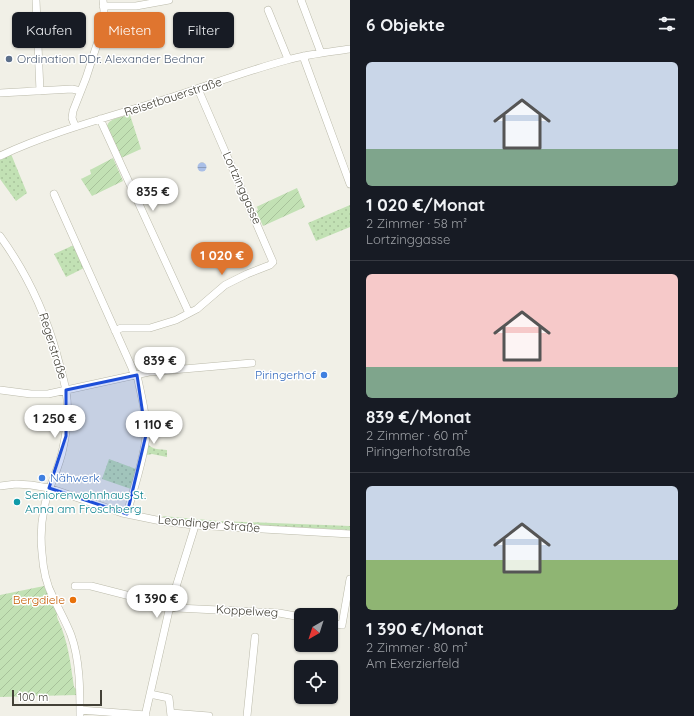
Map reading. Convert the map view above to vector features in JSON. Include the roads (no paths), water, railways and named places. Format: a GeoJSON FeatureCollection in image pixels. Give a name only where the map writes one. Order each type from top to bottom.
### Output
{"type":"FeatureCollection","features":[{"type":"Feature","properties":{"kind":"street"},"geometry":{"type":"LineString","coordinates":[[36,0],[40,91]]}},
{"type":"Feature","properties":{"kind":"street"},"geometry":{"type":"LineString","coordinates":[[74,126],[72,118],[100,35],[103,20],[103,3],[136,6],[169,0]]}},
{"type":"Feature","properties":{"kind":"street"},"geometry":{"type":"LineString","coordinates":[[301,0],[321,53]]}},
{"type":"Feature","properties":{"kind":"street"},"geometry":{"type":"LineString","coordinates":[[268,10],[288,59]]}},
{"type":"Feature","properties":{"kind":"street","name":"Reisetbauerstraße"},"geometry":{"type":"LineString","coordinates":[[0,156],[74,126],[198,89],[288,59],[350,50]]}},
{"type":"Feature","properties":{"kind":"street"},"geometry":{"type":"LineString","coordinates":[[303,56],[350,184]]}},
{"type":"Feature","properties":{"kind":"street"},"geometry":{"type":"LineString","coordinates":[[0,93],[72,89],[81,91]]}},
{"type":"Feature","properties":{"kind":"street","name":"Lortzinggasse"},"geometry":{"type":"LineString","coordinates":[[188,313],[200,307],[225,285],[246,274],[270,265],[273,262],[198,89]]}},
{"type":"Feature","properties":{"kind":"street"},"geometry":{"type":"LineString","coordinates":[[100,119],[188,313],[160,326],[144,329],[121,328],[115,331]]}},
{"type":"Feature","properties":{"kind":"street"},"geometry":{"type":"LineString","coordinates":[[54,194],[135,375],[144,407],[146,435],[144,450],[127,514]]}},
{"type":"Feature","properties":{"kind":"street","name":"Regerstraße"},"geometry":{"type":"LineString","coordinates":[[0,236],[25,276],[44,316],[51,333],[66,390],[66,436],[61,458],[49,488],[45,504],[42,527],[42,552],[43,565],[49,588],[67,624],[74,643],[78,665],[80,713]]}},
{"type":"Feature","properties":{"kind":"street"},"geometry":{"type":"LineString","coordinates":[[0,390],[39,394],[66,390],[135,375],[252,363]]}},
{"type":"Feature","properties":{"kind":"street","name":"Leondinger Straße"},"geometry":{"type":"LineString","coordinates":[[0,486],[23,485],[49,488],[127,514],[161,521],[194,525],[350,534]]}},
{"type":"Feature","properties":{"kind":"street"},"geometry":{"type":"LineString","coordinates":[[80,713],[145,715],[170,606],[194,525]]}},
{"type":"Feature","properties":{"kind":"street"},"geometry":{"type":"LineString","coordinates":[[338,625],[342,626],[350,579]]}},
{"type":"Feature","properties":{"kind":"street","name":"Koppelweg"},"geometry":{"type":"LineString","coordinates":[[75,586],[91,586],[176,608],[279,613],[294,616]]}},
{"type":"Feature","properties":{"kind":"street"},"geometry":{"type":"LineString","coordinates":[[247,716],[255,637]]}},
{"type":"Feature","properties":{"kind":"street"},"geometry":{"type":"LineString","coordinates":[[150,694],[169,698],[171,715],[209,716]]}},
{"type":"Feature","properties":{"kind":"water"},"geometry":{"type":"Polygon","coordinates":[[[200,163],[204,163],[206,167],[204,171],[200,171],[198,169],[198,165],[200,163]]]}},
{"type":"Feature","properties":{"kind":"place","name":"Ordination DDr. Alexander Bednar"},"geometry":{"type":"Point","coordinates":[9,59]}},
{"type":"Feature","properties":{"kind":"place","name":"Piringerhof"},"geometry":{"type":"Point","coordinates":[324,375]}},
{"type":"Feature","properties":{"kind":"place","name":"Nähwerk"},"geometry":{"type":"Point","coordinates":[42,478]}},
{"type":"Feature","properties":{"kind":"place","name":"Seniorenwohnhaus St. Anna am Froschberg"},"geometry":{"type":"Point","coordinates":[17,502]}},
{"type":"Feature","properties":{"kind":"place","name":"Bergdiele"},"geometry":{"type":"Point","coordinates":[73,600]}}]}
